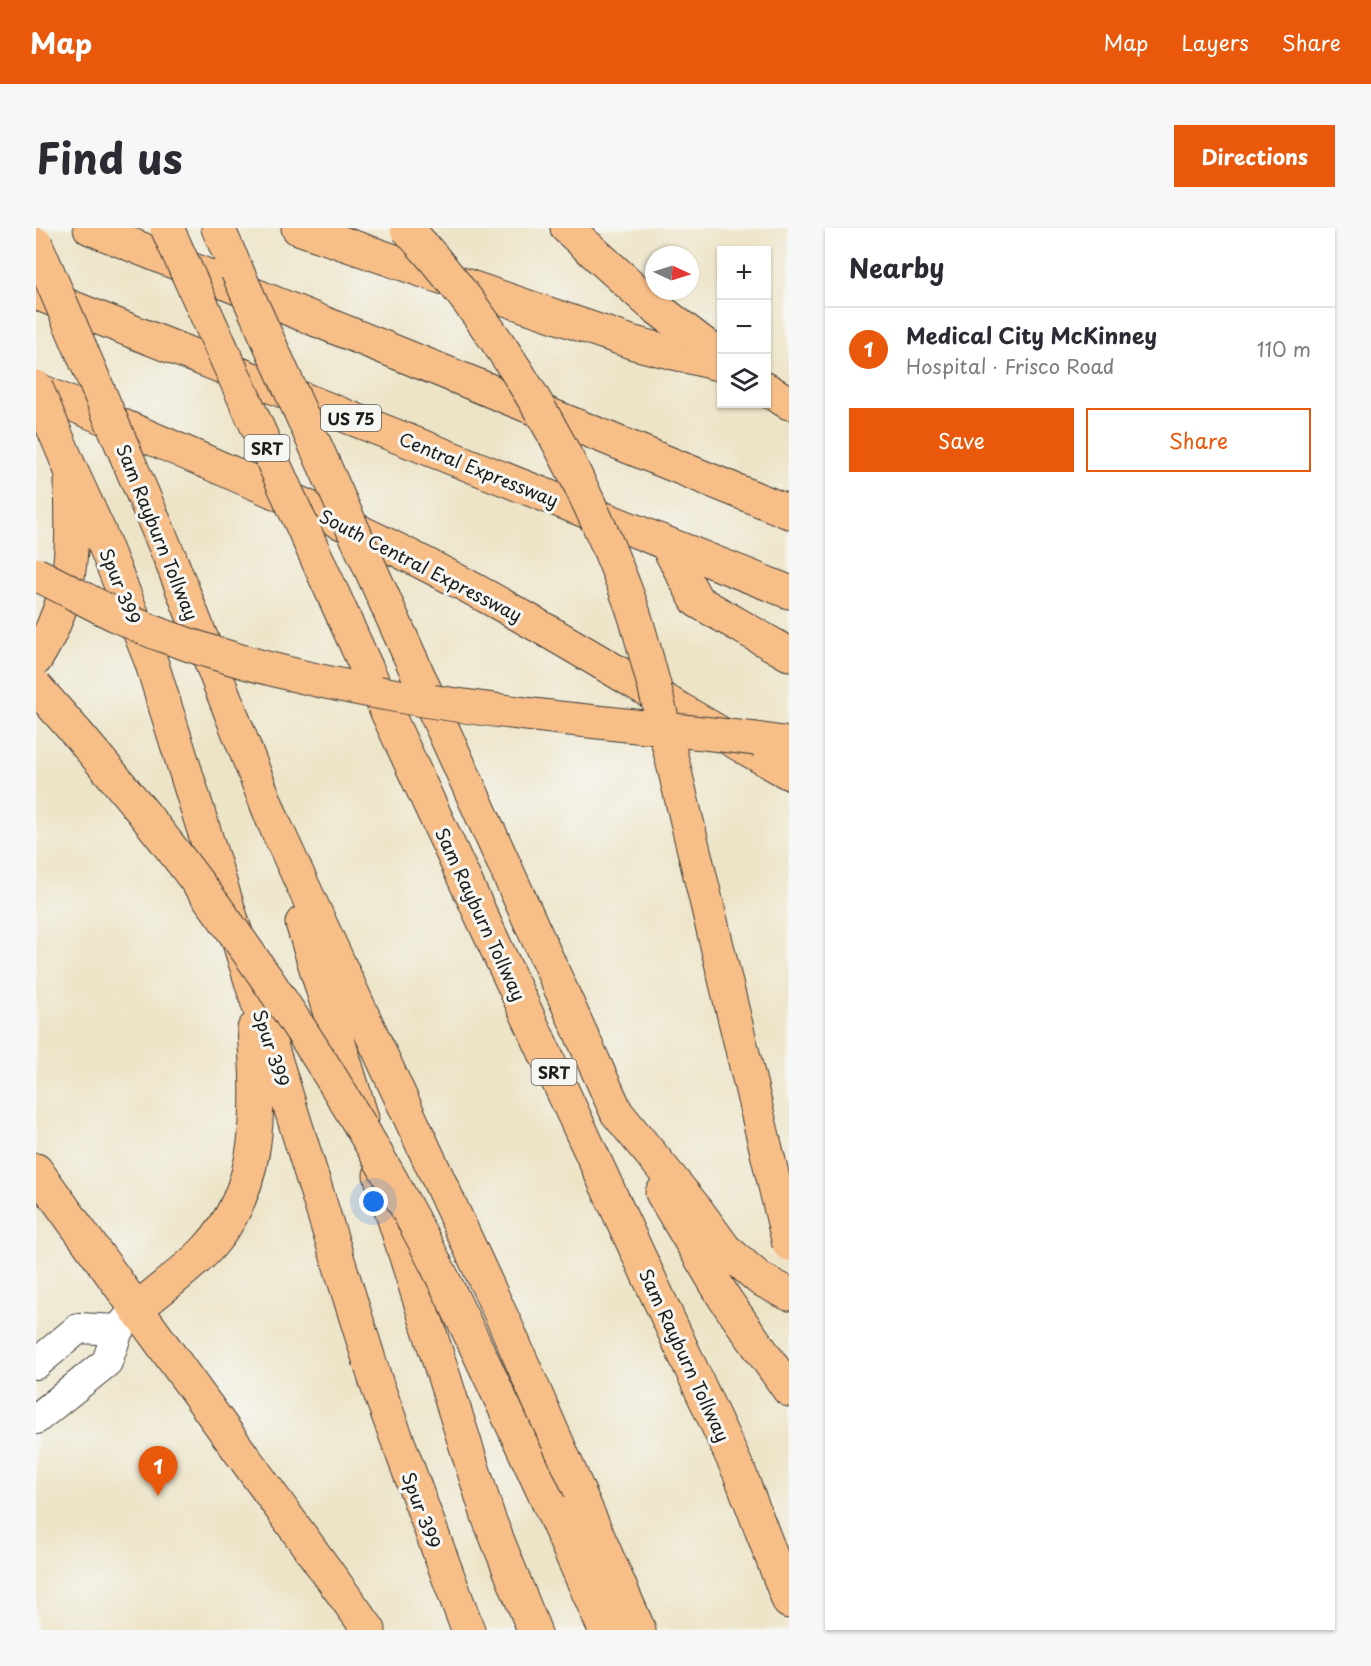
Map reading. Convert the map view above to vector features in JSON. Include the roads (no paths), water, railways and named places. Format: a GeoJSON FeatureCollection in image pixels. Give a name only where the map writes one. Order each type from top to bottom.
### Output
{"type":"FeatureCollection","features":[{"type":"Feature","properties":{"kind":"main road"},"geometry":{"type":"LineString","coordinates":[[90,228],[789,512]]}},
{"type":"Feature","properties":{"kind":"main road","name":"Sam Rayburn Tollway"},"geometry":{"type":"LineString","coordinates":[[167,228],[367,669],[740,1474],[789,1602]]}},
{"type":"Feature","properties":{"kind":"main road"},"geometry":{"type":"LineString","coordinates":[[218,228],[617,1113],[725,1299],[789,1390]]}},
{"type":"Feature","properties":{"kind":"main road"},"geometry":{"type":"LineString","coordinates":[[298,228],[634,343],[717,364]]}},
{"type":"Feature","properties":{"kind":"main road"},"geometry":{"type":"LineString","coordinates":[[407,228],[442,266],[496,339],[542,410],[580,484],[631,604],[654,685],[789,1244]]}},
{"type":"Feature","properties":{"kind":"main road"},"geometry":{"type":"LineString","coordinates":[[567,228],[649,302],[717,354]]}},
{"type":"Feature","properties":{"kind":"main road","name":"Sam Rayburn Tollway"},"geometry":{"type":"LineString","coordinates":[[36,244],[170,558],[274,823]]}},
{"type":"Feature","properties":{"kind":"main road","name":"Central Expressway"},"geometry":{"type":"LineString","coordinates":[[36,293],[789,592]]}},
{"type":"Feature","properties":{"kind":"main road"},"geometry":{"type":"LineString","coordinates":[[771,378],[789,382]]}},
{"type":"Feature","properties":{"kind":"main road","name":"Spur 399"},"geometry":{"type":"LineString","coordinates":[[36,388],[70,468],[86,527],[151,661],[377,1385],[468,1630]]}},
{"type":"Feature","properties":{"kind":"main road","name":"South Central Expressway"},"geometry":{"type":"LineString","coordinates":[[36,388],[247,479],[375,539],[515,612],[789,773]]}},
{"type":"Feature","properties":{"kind":"main road"},"geometry":{"type":"LineString","coordinates":[[771,392],[789,403]]}},
{"type":"Feature","properties":{"kind":"main road"},"geometry":{"type":"LineString","coordinates":[[36,659],[51,634],[66,596],[86,527]]}},
{"type":"Feature","properties":{"kind":"main road"},"geometry":{"type":"LineString","coordinates":[[666,543],[697,601],[789,654]]}},
{"type":"Feature","properties":{"kind":"main road"},"geometry":{"type":"LineString","coordinates":[[36,574],[165,637],[303,678],[354,689],[460,705],[789,744]]}},
{"type":"Feature","properties":{"kind":"main road"},"geometry":{"type":"LineString","coordinates":[[36,687],[95,752],[175,853],[259,970],[348,1107],[422,1235],[549,1504],[604,1630]]}},
{"type":"Feature","properties":{"kind":"main road"},"geometry":{"type":"LineString","coordinates":[[274,823],[309,948],[446,1390],[489,1519],[534,1630]]}},
{"type":"Feature","properties":{"kind":"main road"},"geometry":{"type":"LineString","coordinates":[[274,823],[507,1328],[639,1630]]}},
{"type":"Feature","properties":{"kind":"main road"},"geometry":{"type":"LineString","coordinates":[[127,1320],[206,1250],[233,1213],[249,1175],[257,1129],[251,979]]}},
{"type":"Feature","properties":{"kind":"main road"},"geometry":{"type":"LineString","coordinates":[[617,1113],[696,1209],[725,1249],[760,1279],[789,1294]]}},
{"type":"Feature","properties":{"kind":"main road"},"geometry":{"type":"LineString","coordinates":[[36,1170],[127,1320],[369,1630]]}},
{"type":"Feature","properties":{"kind":"main road"},"geometry":{"type":"LineString","coordinates":[[740,1474],[789,1564]]}},
{"type":"Feature","properties":{"kind":"street"},"geometry":{"type":"LineString","coordinates":[[36,1364],[79,1328],[127,1320]]}},
{"type":"Feature","properties":{"kind":"street"},"geometry":{"type":"LineString","coordinates":[[36,1419],[107,1362],[127,1320]]}},
{"type":"Feature","properties":{"kind":"place","name":"Medical City McKinney"},"geometry":{"type":"Point","coordinates":[158,1496]}}]}
